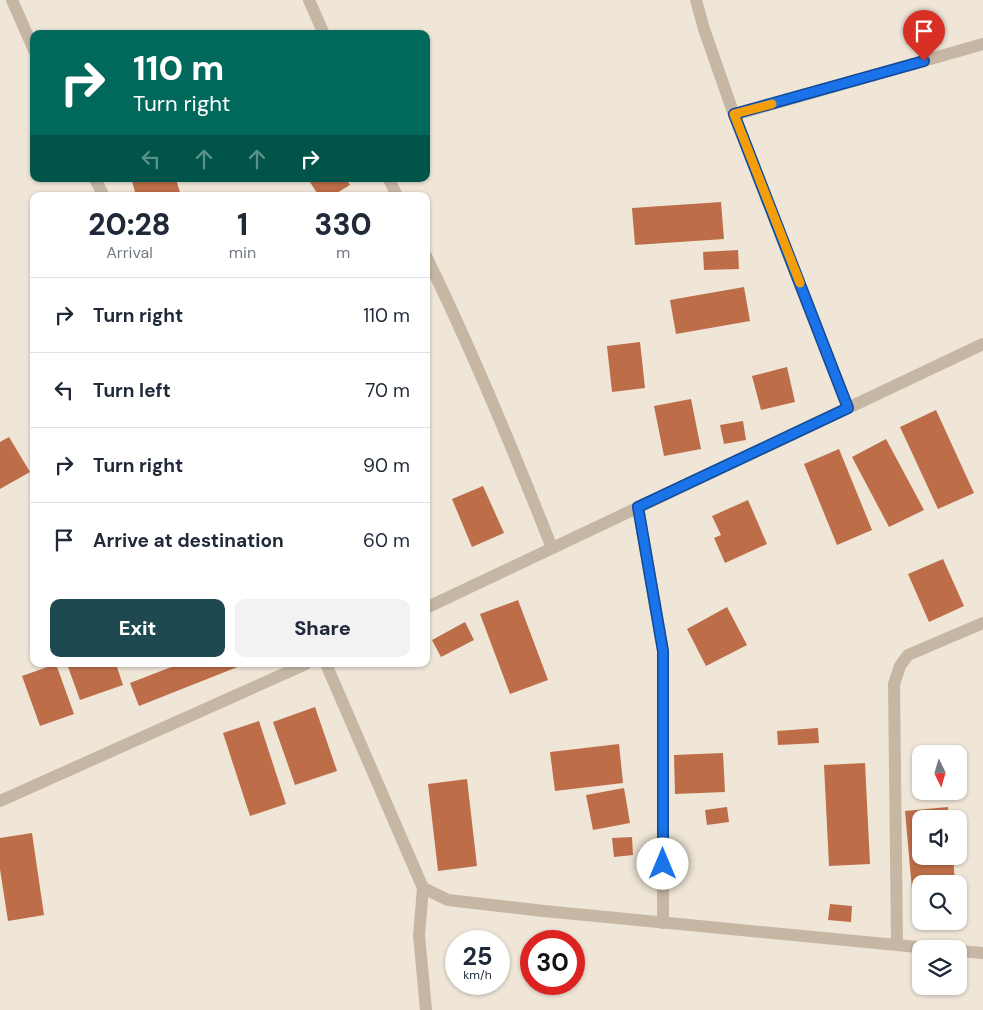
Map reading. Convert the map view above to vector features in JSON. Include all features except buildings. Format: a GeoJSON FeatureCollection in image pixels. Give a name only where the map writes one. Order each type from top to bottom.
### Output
{"type":"FeatureCollection","features":[{"type":"Feature","properties":{"kind":"street"},"geometry":{"type":"LineString","coordinates":[[12,0],[30,41]]}},
{"type":"Feature","properties":{"kind":"street"},"geometry":{"type":"LineString","coordinates":[[309,0],[322,30]]}},
{"type":"Feature","properties":{"kind":"street"},"geometry":{"type":"LineString","coordinates":[[696,0],[704,29],[734,114],[848,408]]}},
{"type":"Feature","properties":{"kind":"street"},"geometry":{"type":"LineString","coordinates":[[734,114],[983,44]]}},
{"type":"Feature","properties":{"kind":"street"},"geometry":{"type":"LineString","coordinates":[[430,264],[474,356],[552,548]]}},
{"type":"Feature","properties":{"kind":"street"},"geometry":{"type":"LineString","coordinates":[[430,606],[983,344]]}},
{"type":"Feature","properties":{"kind":"street"},"geometry":{"type":"LineString","coordinates":[[638,507],[663,651],[663,923]]}},
{"type":"Feature","properties":{"kind":"street"},"geometry":{"type":"LineString","coordinates":[[897,945],[894,684],[900,666],[908,655],[983,623]]}},
{"type":"Feature","properties":{"kind":"street"},"geometry":{"type":"LineString","coordinates":[[0,801],[299,667]]}},
{"type":"Feature","properties":{"kind":"street"},"geometry":{"type":"LineString","coordinates":[[327,667],[423,888],[419,935],[426,1010]]}},
{"type":"Feature","properties":{"kind":"street"},"geometry":{"type":"LineString","coordinates":[[423,888],[448,900],[912,946]]}},
{"type":"Feature","properties":{"kind":"street"},"geometry":{"type":"LineString","coordinates":[[967,952],[983,953]]}},
{"type":"Feature","properties":{"kind":"slow traffic"},"geometry":{"type":"LineString","coordinates":[[772,104],[734,114],[800,283]]}},
{"type":"Feature","properties":{"kind":"route"},"geometry":{"type":"LineString","coordinates":[[663,864],[663,651],[638,507],[848,408],[734,114],[924,61]]}}]}
